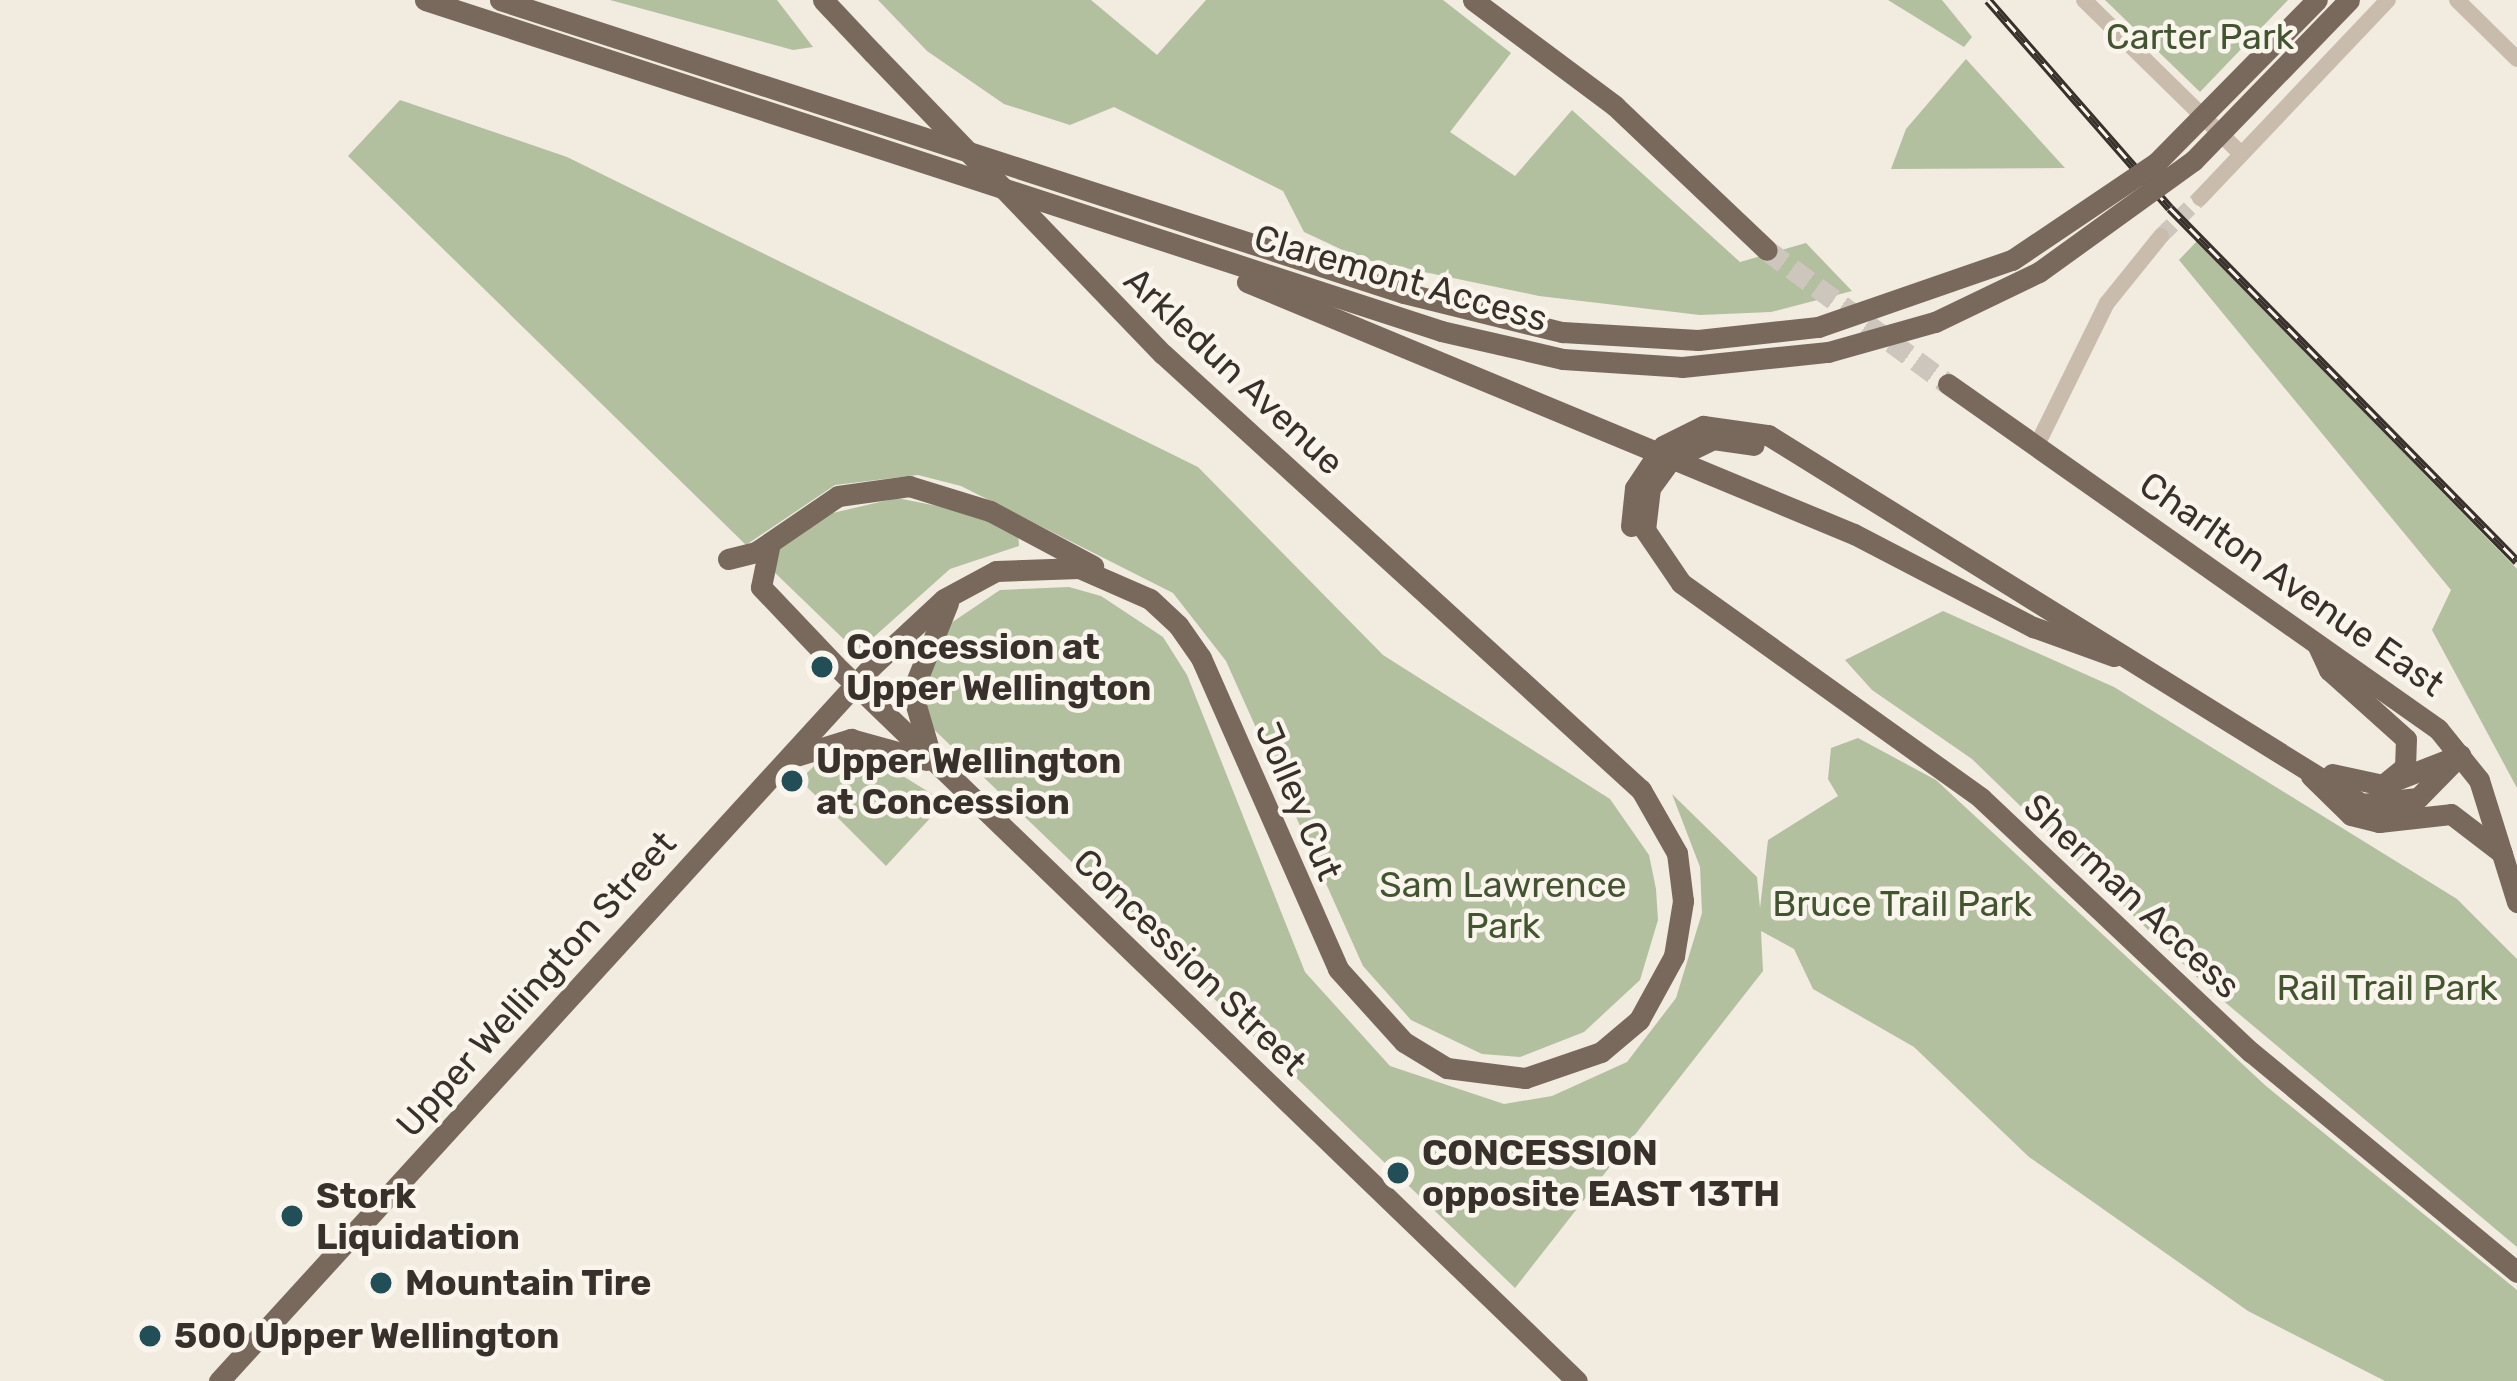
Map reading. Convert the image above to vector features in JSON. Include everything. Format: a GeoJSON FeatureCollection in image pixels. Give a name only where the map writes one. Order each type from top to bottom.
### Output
{"type":"FeatureCollection","features":[{"type":"Feature","properties":{"kind":"main road","name":"Claremont Access"},"geometry":{"type":"LineString","coordinates":[[424,0],[1462,337],[1624,366],[1738,365],[1847,348],[1935,322],[2039,272],[2193,161],[2349,0]]}},
{"type":"Feature","properties":{"kind":"main road","name":"Claremont Access"},"geometry":{"type":"LineString","coordinates":[[500,0],[1404,293],[1562,332],[1698,340],[1818,327],[2012,260],[2156,163],[2317,0]]}},
{"type":"Feature","properties":{"kind":"main road","name":"Arkledun Avenue"},"geometry":{"type":"LineString","coordinates":[[824,0],[1163,354],[1620,770]]}},
{"type":"Feature","properties":{"kind":"main road"},"geometry":{"type":"LineString","coordinates":[[1473,0],[1615,106],[1767,250]]}},
{"type":"Feature","properties":{"kind":"main road"},"geometry":{"type":"LineString","coordinates":[[1126,228],[1854,534],[2033,627],[2114,656]]}},
{"type":"Feature","properties":{"kind":"main road","name":"Charlton Avenue East"},"geometry":{"type":"LineString","coordinates":[[1948,384],[2038,443],[2317,644],[2413,706],[2460,755],[2492,811],[2517,902]]}},
{"type":"Feature","properties":{"kind":"main road","name":"Sherman Access"},"geometry":{"type":"LineString","coordinates":[[2460,755],[2436,788],[2392,806],[2362,804],[2114,656],[1844,484],[1766,441],[1713,439],[1678,454],[1650,488],[1638,528],[1668,571],[1982,798],[2251,1052],[2517,1272]]}},
{"type":"Feature","properties":{"kind":"main road"},"geometry":{"type":"LineString","coordinates":[[728,559],[770,543],[838,496],[909,486],[1006,518],[1114,579]]}},
{"type":"Feature","properties":{"kind":"main road","name":"Concession Street"},"geometry":{"type":"LineString","coordinates":[[770,543],[761,587],[855,685],[1577,1381]]}},
{"type":"Feature","properties":{"kind":"main road","name":"Jolley Cut"},"geometry":{"type":"LineString","coordinates":[[855,685],[955,592],[1033,565],[1114,579],[1164,612],[1202,658],[1350,989],[1381,1024],[1447,1068],[1498,1078],[1552,1072],[1601,1052],[1655,1000],[1681,930],[1682,877],[1668,831],[1620,770]]}},
{"type":"Feature","properties":{"kind":"main road"},"geometry":{"type":"LineString","coordinates":[[936,764],[912,692],[955,592]]}},
{"type":"Feature","properties":{"kind":"main road"},"geometry":{"type":"LineString","coordinates":[[2317,644],[2329,670],[2406,740],[2405,767],[2383,784]]}},
{"type":"Feature","properties":{"kind":"main road","name":"Upper Wellington Street"},"geometry":{"type":"LineString","coordinates":[[219,1381],[855,685]]}},
{"type":"Feature","properties":{"kind":"main road"},"geometry":{"type":"LineString","coordinates":[[776,770],[806,749],[850,739],[936,764]]}},
{"type":"Feature","properties":{"kind":"main road"},"geometry":{"type":"LineString","coordinates":[[2383,784],[2460,755]]}},
{"type":"Feature","properties":{"kind":"main road"},"geometry":{"type":"LineString","coordinates":[[2308,770],[2325,800],[2350,815],[2379,823],[2451,814],[2502,853]]}},
{"type":"Feature","properties":{"kind":"main road","name":"Sherman Access"},"geometry":{"type":"LineString","coordinates":[[2308,770],[2383,784]]}},
{"type":"Feature","properties":{"kind":"street"},"geometry":{"type":"LineString","coordinates":[[2084,0],[2241,154]]}},
{"type":"Feature","properties":{"kind":"street"},"geometry":{"type":"LineString","coordinates":[[2200,198],[2388,0]]}},
{"type":"Feature","properties":{"kind":"street"},"geometry":{"type":"LineString","coordinates":[[2457,0],[2517,59]]}},
{"type":"Feature","properties":{"kind":"street"},"geometry":{"type":"LineString","coordinates":[[2038,443],[2107,303],[2162,236]]}},
{"type":"Feature","properties":{"kind":"green space"},"geometry":{"type":"Polygon","coordinates":[[[610,0],[777,0],[813,47],[793,50],[610,0]]]}},
{"type":"Feature","properties":{"kind":"green space"},"geometry":{"type":"Polygon","coordinates":[[[878,0],[1091,0],[1157,55],[1206,0],[1443,0],[1511,53],[1450,132],[1515,176],[1572,110],[1740,262],[1806,243],[1852,291],[1771,312],[1700,315],[1539,296],[1362,259],[1304,232],[1283,191],[1114,107],[1070,125],[1004,104],[927,51],[878,0]]]}},
{"type":"Feature","properties":{"kind":"green space"},"geometry":{"type":"Polygon","coordinates":[[[1888,0],[1942,0],[1972,37],[1964,47],[1888,0]]]}},
{"type":"Feature","properties":{"kind":"green space","name":"Carter Park"},"geometry":{"type":"Polygon","coordinates":[[[2105,0],[2288,0],[2200,92],[2105,0]]]}},
{"type":"Feature","properties":{"kind":"green space"},"geometry":{"type":"Polygon","coordinates":[[[1966,59],[2065,168],[1891,169],[1906,129],[1966,59]]]}},
{"type":"Feature","properties":{"kind":"green space","name":"Sam Lawrence Park"},"geometry":{"type":"Polygon","coordinates":[[[400,100],[567,157],[1198,467],[1383,655],[1610,799],[1649,855],[1656,889],[1658,920],[1640,980],[1584,1032],[1520,1057],[1482,1054],[1411,1020],[1363,966],[1226,661],[1173,593],[961,486],[918,475],[835,485],[746,545],[348,156],[400,100]]]}},
{"type":"Feature","properties":{"kind":"green space"},"geometry":{"type":"Polygon","coordinates":[[[2197,241],[2517,569],[2517,788],[2432,630],[2451,590],[2179,260],[2197,241]]]}},
{"type":"Feature","properties":{"kind":"green space"},"geometry":{"type":"Polygon","coordinates":[[[897,498],[973,513],[1018,533],[1019,546],[950,569],[857,652],[770,568],[778,549],[824,515],[897,498]]]}},
{"type":"Feature","properties":{"kind":"green space","name":"Bruce Trail Park"},"geometry":{"type":"Polygon","coordinates":[[[1069,587],[1101,596],[1163,637],[1187,675],[1305,972],[1390,1066],[1504,1104],[1552,1096],[1627,1062],[1676,998],[1702,913],[1700,867],[1672,794],[1757,877],[1760,908],[1768,840],[1838,796],[1828,779],[1831,748],[1858,738],[1936,780],[2266,1086],[2517,1290],[2517,1381],[2385,1381],[2248,1311],[2029,1157],[1914,1047],[1813,989],[1794,949],[1761,931],[1763,971],[1515,1288],[923,719],[931,652],[951,623],[1000,590],[1069,587]]]}},
{"type":"Feature","properties":{"kind":"green space","name":"Rail Trail Park"},"geometry":{"type":"Polygon","coordinates":[[[1943,611],[2114,687],[2457,899],[2517,959],[2517,1247],[2208,988],[1972,759],[1872,690],[1845,660],[1943,611]]]}},
{"type":"Feature","properties":{"kind":"green space"},"geometry":{"type":"Polygon","coordinates":[[[859,749],[945,802],[886,866],[800,780],[823,757],[859,749]]]}},
{"type":"Feature","properties":{"kind":"tunnel"},"geometry":{"type":"LineString","coordinates":[[2161,236],[2200,198]]}},
{"type":"Feature","properties":{"kind":"tunnel"},"geometry":{"type":"LineString","coordinates":[[1767,250],[1948,384]]}},
{"type":"Feature","properties":{"kind":"railway"},"geometry":{"type":"LineString","coordinates":[[1988,0],[2170,208],[2517,561]]}},
{"type":"Feature","properties":{"kind":"place","name":"Concession at Upper Wellington"},"geometry":{"type":"Point","coordinates":[822,667]}},
{"type":"Feature","properties":{"kind":"place","name":"Upper Wellington at Concession"},"geometry":{"type":"Point","coordinates":[792,781]}},
{"type":"Feature","properties":{"kind":"place","name":"CONCESSION opposite EAST 13TH"},"geometry":{"type":"Point","coordinates":[1398,1173]}},
{"type":"Feature","properties":{"kind":"place","name":"Stork Liquidation"},"geometry":{"type":"Point","coordinates":[292,1216]}},
{"type":"Feature","properties":{"kind":"place","name":"Mountain Tire"},"geometry":{"type":"Point","coordinates":[381,1283]}},
{"type":"Feature","properties":{"kind":"place","name":"500 Upper Wellington"},"geometry":{"type":"Point","coordinates":[150,1336]}}]}
